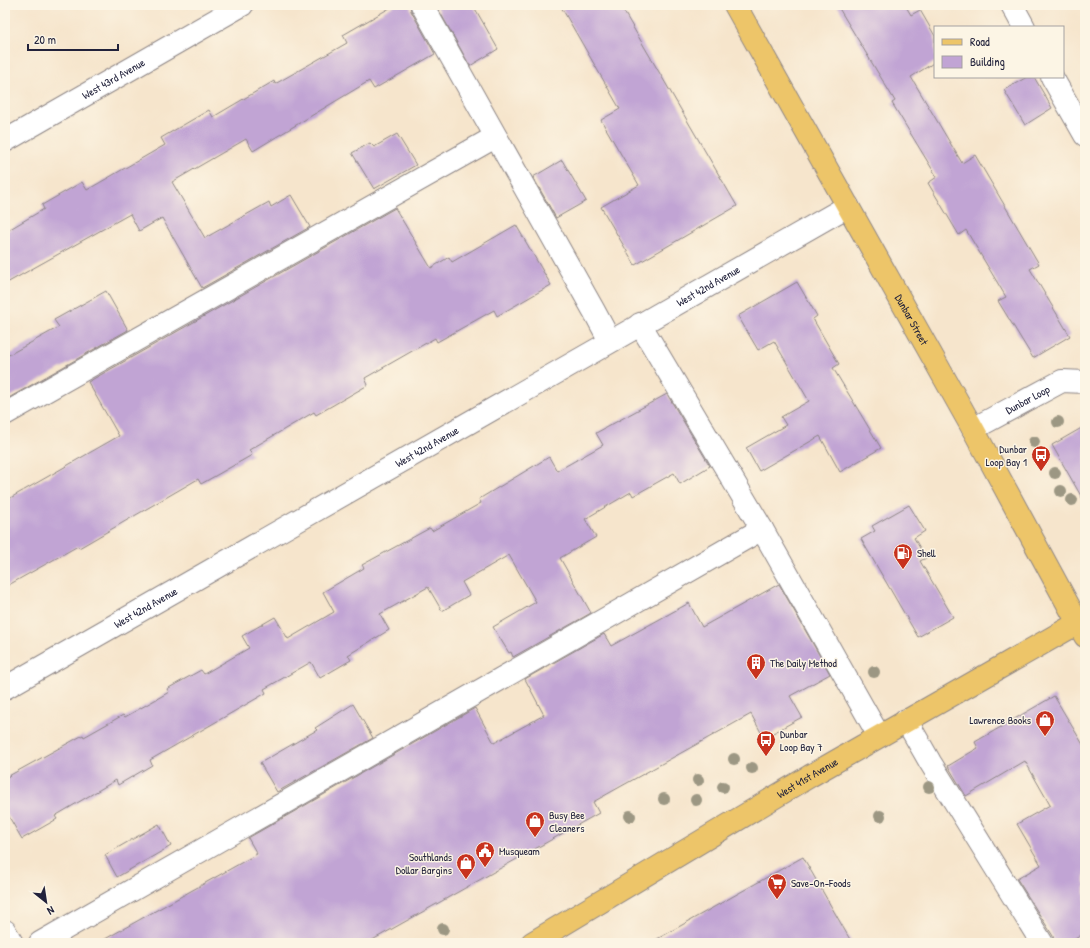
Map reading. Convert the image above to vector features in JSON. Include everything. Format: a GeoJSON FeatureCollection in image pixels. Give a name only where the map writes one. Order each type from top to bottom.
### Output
{"type":"FeatureCollection","features":[{"type":"Feature","properties":{"kind":"main road","name":"Dunbar Street"},"geometry":{"type":"LineString","coordinates":[[735,5],[1083,626]]}},
{"type":"Feature","properties":{"kind":"main road","name":"West 41st Avenue"},"geometry":{"type":"LineString","coordinates":[[532,943],[906,720],[1083,626]]}},
{"type":"Feature","properties":{"kind":"street","name":"West 43rd Avenue"},"geometry":{"type":"LineString","coordinates":[[5,141],[242,5]]}},
{"type":"Feature","properties":{"kind":"street"},"geometry":{"type":"LineString","coordinates":[[422,5],[610,341]]}},
{"type":"Feature","properties":{"kind":"street"},"geometry":{"type":"LineString","coordinates":[[1012,5],[1023,26]]}},
{"type":"Feature","properties":{"kind":"street"},"geometry":{"type":"LineString","coordinates":[[1053,78],[1085,135]]}},
{"type":"Feature","properties":{"kind":"street"},"geometry":{"type":"LineString","coordinates":[[5,414],[495,137]]}},
{"type":"Feature","properties":{"kind":"street","name":"West 42nd Avenue"},"geometry":{"type":"LineString","coordinates":[[5,688],[848,206]]}},
{"type":"Feature","properties":{"kind":"street"},"geometry":{"type":"LineString","coordinates":[[640,324],[762,529],[880,736]]}},
{"type":"Feature","properties":{"kind":"street","name":"Dunbar Loop"},"geometry":{"type":"LineString","coordinates":[[973,429],[1062,381],[1085,382]]}},
{"type":"Feature","properties":{"kind":"street"},"geometry":{"type":"LineString","coordinates":[[40,943],[762,529]]}},
{"type":"Feature","properties":{"kind":"street"},"geometry":{"type":"LineString","coordinates":[[906,720],[930,762],[1042,943]]}},
{"type":"Feature","properties":{"kind":"street"},"geometry":{"type":"LineString","coordinates":[[5,931],[12,943]]}},
{"type":"Feature","properties":{"kind":"building"},"geometry":{"type":"Polygon","coordinates":[[[395,5],[410,5],[411,11],[435,54],[374,89],[369,81],[253,151],[246,139],[172,182],[205,238],[269,202],[271,207],[291,195],[310,227],[202,288],[162,218],[139,231],[130,214],[5,284],[5,232],[44,209],[42,205],[82,182],[87,190],[165,145],[161,138],[209,110],[213,117],[274,81],[275,84],[347,43],[343,35],[395,5]]]}},
{"type":"Feature","properties":{"kind":"building"},"geometry":{"type":"Polygon","coordinates":[[[436,5],[473,5],[498,49],[470,66],[436,5]]]}},
{"type":"Feature","properties":{"kind":"building"},"geometry":{"type":"Polygon","coordinates":[[[560,5],[620,5],[737,206],[635,265],[601,207],[639,185],[601,120],[620,109],[560,5]]]}},
{"type":"Feature","properties":{"kind":"building"},"geometry":{"type":"Polygon","coordinates":[[[837,5],[905,5],[911,15],[920,10],[934,34],[934,63],[911,77],[962,163],[975,155],[1039,264],[1030,269],[1070,336],[1033,358],[998,301],[1006,297],[966,230],[959,235],[928,183],[937,177],[892,103],[895,101],[837,5]]]}},
{"type":"Feature","properties":{"kind":"building"},"geometry":{"type":"Polygon","coordinates":[[[1025,78],[1035,78],[1052,108],[1025,125],[1004,90],[1025,78]]]}},
{"type":"Feature","properties":{"kind":"building"},"geometry":{"type":"Polygon","coordinates":[[[397,134],[416,165],[374,189],[352,153],[370,143],[374,147],[397,134]]]}},
{"type":"Feature","properties":{"kind":"building"},"geometry":{"type":"Polygon","coordinates":[[[562,160],[586,201],[556,218],[533,177],[562,160]]]}},
{"type":"Feature","properties":{"kind":"building"},"geometry":{"type":"Polygon","coordinates":[[[395,208],[431,268],[449,257],[452,262],[516,225],[551,285],[497,316],[494,310],[437,342],[435,338],[365,378],[368,385],[316,415],[314,412],[249,450],[252,455],[201,484],[198,479],[79,548],[78,546],[5,587],[5,501],[119,436],[88,382],[395,208]]]}},
{"type":"Feature","properties":{"kind":"building"},"geometry":{"type":"Polygon","coordinates":[[[797,282],[817,316],[813,319],[839,364],[833,368],[881,448],[840,472],[820,436],[759,471],[746,448],[786,425],[781,417],[809,401],[774,341],[758,350],[738,316],[797,282]]]}},
{"type":"Feature","properties":{"kind":"building"},"geometry":{"type":"Polygon","coordinates":[[[106,291],[128,330],[5,400],[5,357],[59,327],[54,320],[106,291]]]}},
{"type":"Feature","properties":{"kind":"building"},"geometry":{"type":"Polygon","coordinates":[[[667,394],[710,466],[680,484],[674,473],[633,496],[631,492],[585,519],[596,537],[560,558],[591,613],[513,657],[493,627],[536,602],[509,555],[462,582],[469,595],[442,611],[428,587],[380,614],[389,630],[348,655],[351,660],[320,678],[311,662],[264,689],[266,693],[150,760],[152,765],[118,785],[116,780],[55,816],[57,819],[22,839],[5,810],[5,778],[83,735],[84,737],[123,715],[125,717],[169,692],[167,689],[201,670],[204,674],[249,648],[242,636],[275,617],[288,639],[334,612],[323,592],[364,568],[362,565],[430,528],[432,531],[481,503],[479,499],[549,457],[557,471],[603,445],[596,433],[667,394]]]}},
{"type":"Feature","properties":{"kind":"building"},"geometry":{"type":"Polygon","coordinates":[[[1085,426],[1085,503],[1052,445],[1085,426]]]}},
{"type":"Feature","properties":{"kind":"building"},"geometry":{"type":"Polygon","coordinates":[[[909,505],[925,531],[914,538],[926,558],[920,561],[953,617],[918,637],[861,539],[875,531],[872,526],[909,505]]]}},
{"type":"Feature","properties":{"kind":"building"},"geometry":{"type":"Polygon","coordinates":[[[779,584],[830,674],[790,696],[802,717],[764,738],[751,714],[593,802],[599,813],[367,943],[98,943],[257,854],[248,838],[475,708],[494,743],[544,715],[525,679],[604,634],[611,646],[689,603],[702,627],[779,584]]]}},
{"type":"Feature","properties":{"kind":"building"},"geometry":{"type":"Polygon","coordinates":[[[1054,696],[1085,748],[1085,933],[1068,943],[1054,943],[1053,936],[1017,879],[1041,865],[1017,824],[1050,805],[1025,761],[966,796],[948,766],[978,748],[975,742],[1054,696]]]}},
{"type":"Feature","properties":{"kind":"building"},"geometry":{"type":"Polygon","coordinates":[[[353,704],[373,738],[277,792],[260,763],[317,730],[315,728],[353,704]]]}},
{"type":"Feature","properties":{"kind":"building"},"geometry":{"type":"Polygon","coordinates":[[[159,824],[171,846],[117,877],[105,855],[159,824]]]}},
{"type":"Feature","properties":{"kind":"building","name":"Save-On-Foods"},"geometry":{"type":"Polygon","coordinates":[[[803,857],[852,943],[650,943],[803,857]]]}},
{"type":"Feature","properties":{"kind":"place","name":"Dunbar Loop Bay 1"},"geometry":{"type":"Point","coordinates":[1041,472]}},
{"type":"Feature","properties":{"kind":"place","name":"Shell"},"geometry":{"type":"Point","coordinates":[903,570]}},
{"type":"Feature","properties":{"kind":"place","name":"The Daily Method"},"geometry":{"type":"Point","coordinates":[756,680]}},
{"type":"Feature","properties":{"kind":"place","name":"Lawrence Books"},"geometry":{"type":"Point","coordinates":[1045,737]}},
{"type":"Feature","properties":{"kind":"place","name":"Dunbar Loop Bay 7"},"geometry":{"type":"Point","coordinates":[766,757]}},
{"type":"Feature","properties":{"kind":"place","name":"Busy Bee Cleaners"},"geometry":{"type":"Point","coordinates":[535,838]}},
{"type":"Feature","properties":{"kind":"place","name":"Musqueam"},"geometry":{"type":"Point","coordinates":[485,868]}},
{"type":"Feature","properties":{"kind":"place","name":"Southlands Dollar Bargins"},"geometry":{"type":"Point","coordinates":[466,880]}},
{"type":"Feature","properties":{"kind":"place","name":"Save-On-Foods"},"geometry":{"type":"Point","coordinates":[777,900]}}]}
